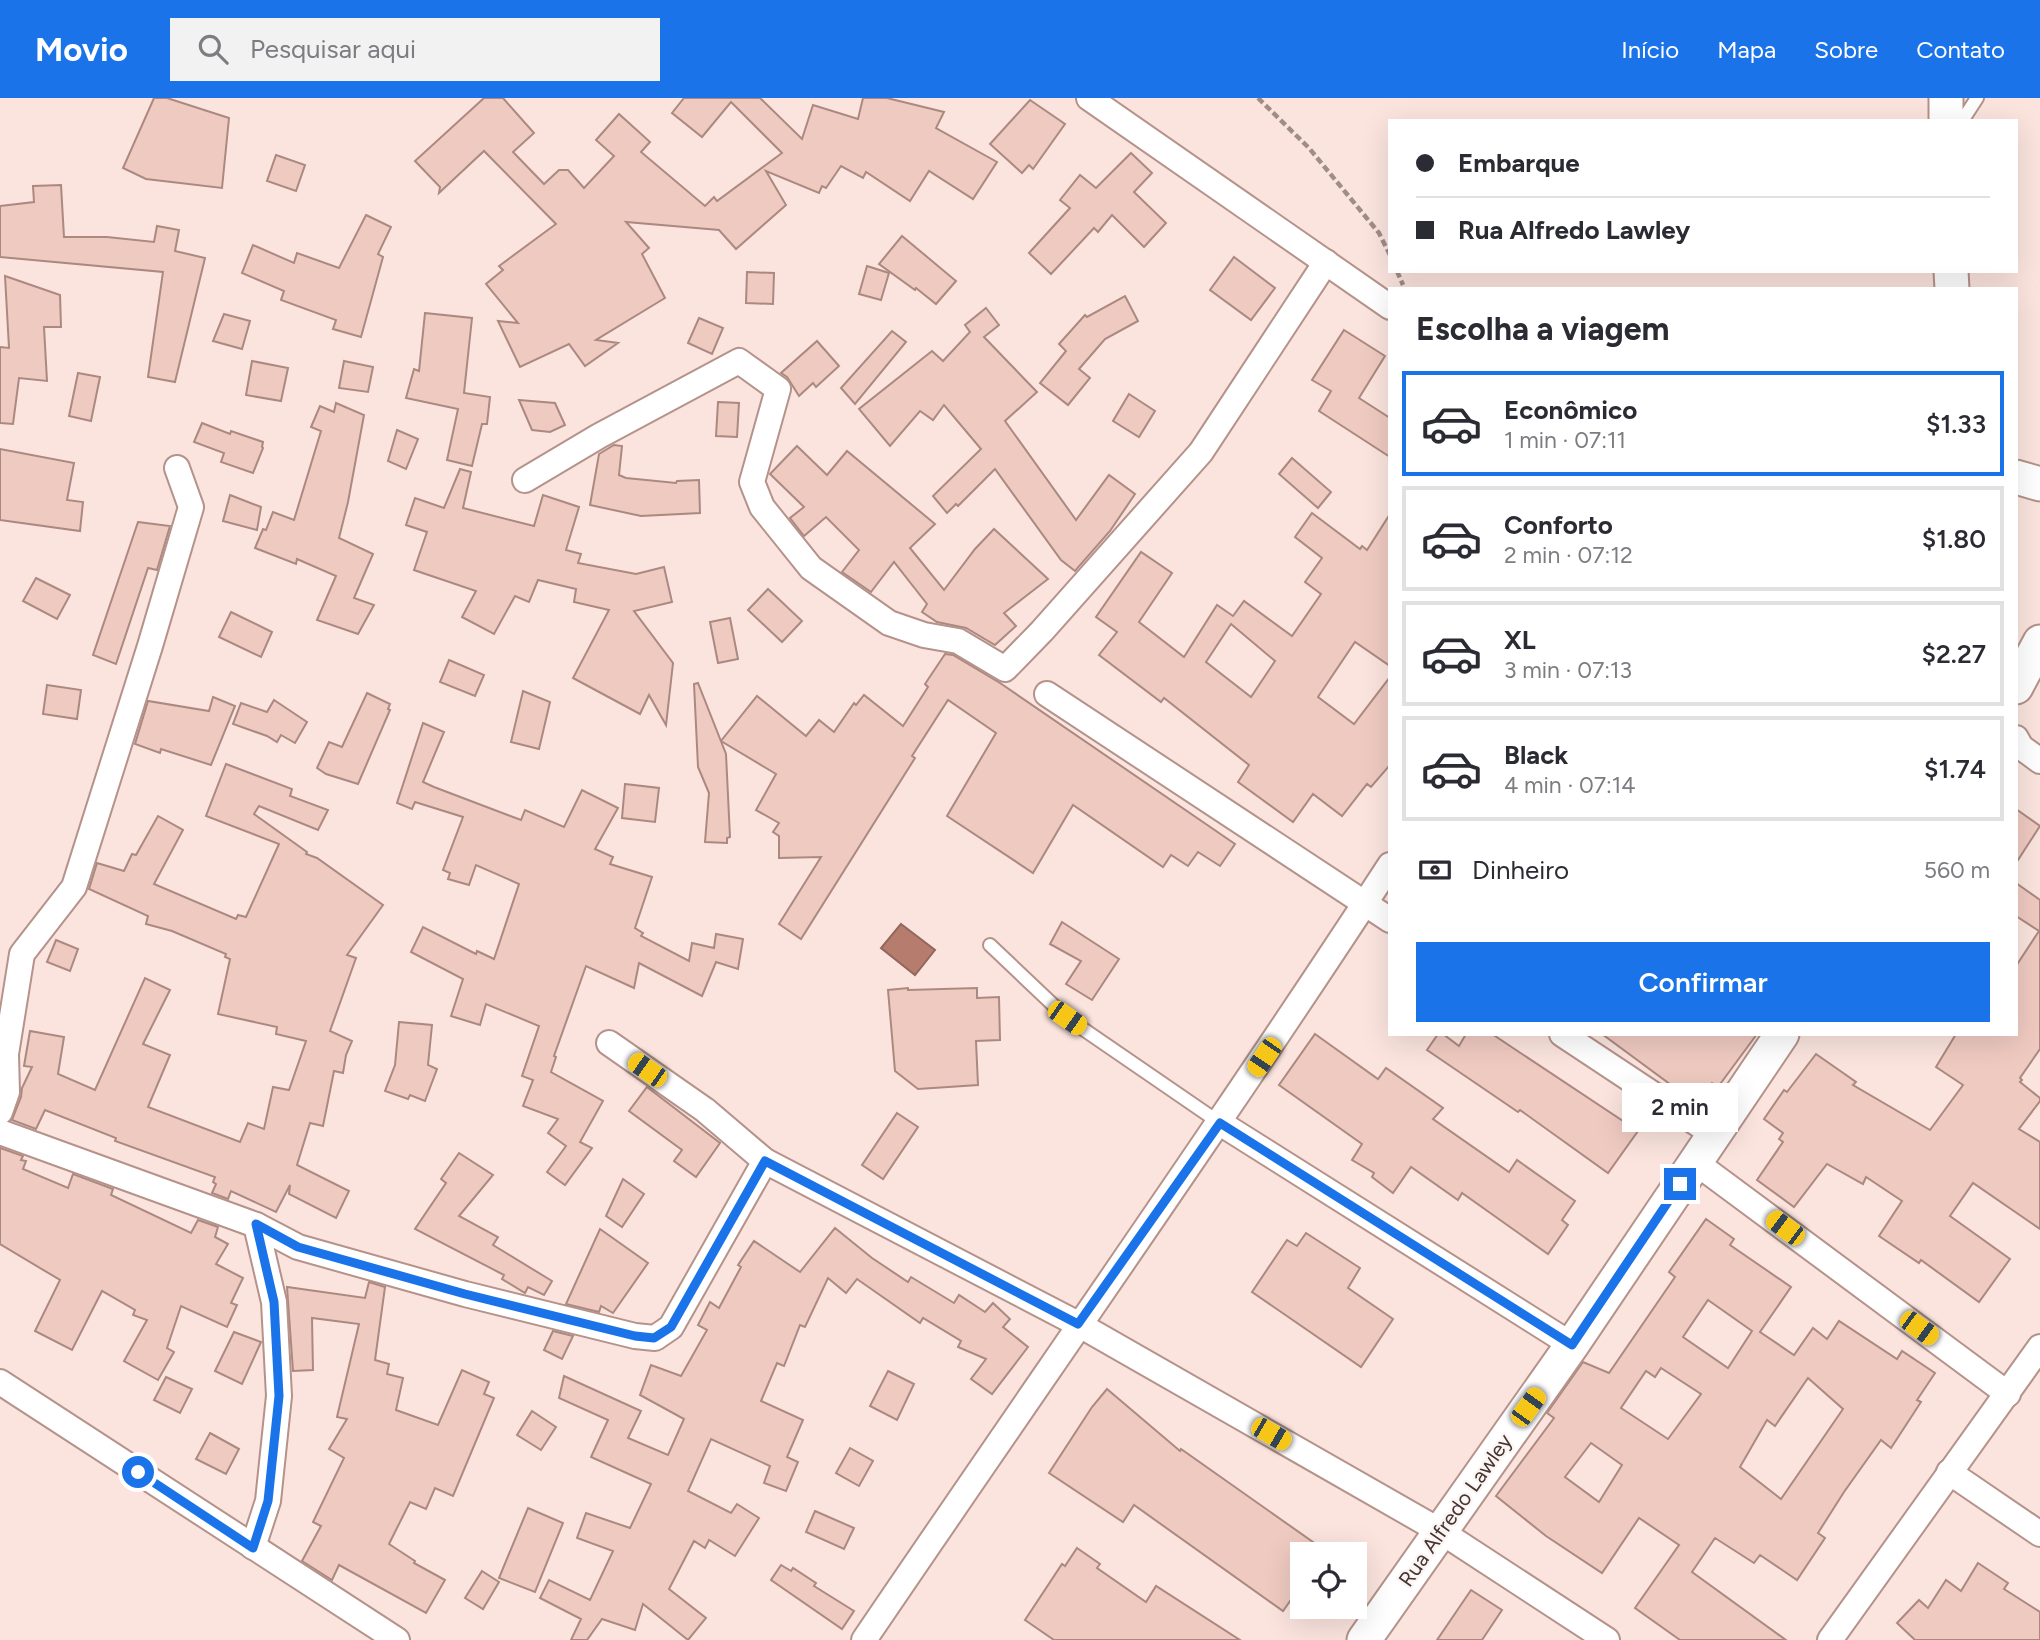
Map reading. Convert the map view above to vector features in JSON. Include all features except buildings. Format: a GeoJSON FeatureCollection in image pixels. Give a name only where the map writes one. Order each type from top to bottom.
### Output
{"type":"FeatureCollection","features":[{"type":"Feature","properties":{"kind":"main road"},"geometry":{"type":"LineString","coordinates":[[1946,98],[1946,119]]}},
{"type":"Feature","properties":{"kind":"main road"},"geometry":{"type":"LineString","coordinates":[[2018,683],[2040,642]]}},
{"type":"Feature","properties":{"kind":"main road","name":"Rua Alfredo Lawley"},"geometry":{"type":"LineString","coordinates":[[1364,1640],[1572,1345],[1781,1036]]}},
{"type":"Feature","properties":{"kind":"street"},"geometry":{"type":"LineString","coordinates":[[1089,98],[1388,306]]}},
{"type":"Feature","properties":{"kind":"street"},"geometry":{"type":"LineString","coordinates":[[525,480],[599,436],[740,361],[778,389],[752,482],[762,507],[810,568],[889,623],[924,635],[958,641],[1005,669],[1201,452],[1326,262]]}},
{"type":"Feature","properties":{"kind":"street"},"geometry":{"type":"LineString","coordinates":[[0,1112],[7,1092],[6,1054],[22,954],[74,887],[191,507],[177,468]]}},
{"type":"Feature","properties":{"kind":"street"},"geometry":{"type":"LineString","coordinates":[[1047,694],[1388,919]]}},
{"type":"Feature","properties":{"kind":"street"},"geometry":{"type":"LineString","coordinates":[[2018,742],[2040,761]]}},
{"type":"Feature","properties":{"kind":"street"},"geometry":{"type":"LineString","coordinates":[[864,1640],[1078,1324],[1220,1123],[1388,868]]}},
{"type":"Feature","properties":{"kind":"street"},"geometry":{"type":"LineString","coordinates":[[1564,1036],[2008,1394]]}},
{"type":"Feature","properties":{"kind":"street"},"geometry":{"type":"LineString","coordinates":[[609,1043],[705,1110],[765,1161],[1078,1324],[1440,1531],[1607,1640]]}},
{"type":"Feature","properties":{"kind":"street"},"geometry":{"type":"LineString","coordinates":[[1220,1123],[1572,1345]]}},
{"type":"Feature","properties":{"kind":"street"},"geometry":{"type":"LineString","coordinates":[[0,1132],[256,1224],[298,1247],[465,1294],[635,1336],[654,1338],[671,1327],[765,1161]]}},
{"type":"Feature","properties":{"kind":"street"},"geometry":{"type":"LineString","coordinates":[[253,1548],[268,1501],[279,1396],[274,1302],[256,1224]]}},
{"type":"Feature","properties":{"kind":"street"},"geometry":{"type":"LineString","coordinates":[[1830,1640],[2040,1347]]}},
{"type":"Feature","properties":{"kind":"street"},"geometry":{"type":"LineString","coordinates":[[0,1382],[397,1640]]}},
{"type":"Feature","properties":{"kind":"street"},"geometry":{"type":"LineString","coordinates":[[1949,1472],[2040,1534]]}},
{"type":"Feature","properties":{"kind":"lane"},"geometry":{"type":"LineString","coordinates":[[1963,119],[1977,98]]}},
{"type":"Feature","properties":{"kind":"lane"},"geometry":{"type":"LineString","coordinates":[[990,946],[1067,1018],[1220,1123]]}},
{"type":"Feature","properties":{"kind":"path"},"geometry":{"type":"LineString","coordinates":[[1258,98],[1309,148],[1380,233],[1388,251]]}},
{"type":"Feature","properties":{"kind":"shaded area"},"geometry":{"type":"Polygon","coordinates":[[[901,924],[935,950],[915,975],[881,948],[901,924]]]}},
{"type":"Feature","properties":{"kind":"route"},"geometry":{"type":"LineString","coordinates":[[138,1472],[253,1548],[268,1501],[279,1396],[274,1302],[256,1224],[298,1247],[465,1294],[635,1336],[654,1338],[671,1327],[765,1161],[1078,1324],[1220,1123],[1572,1345],[1680,1184]]}}]}
